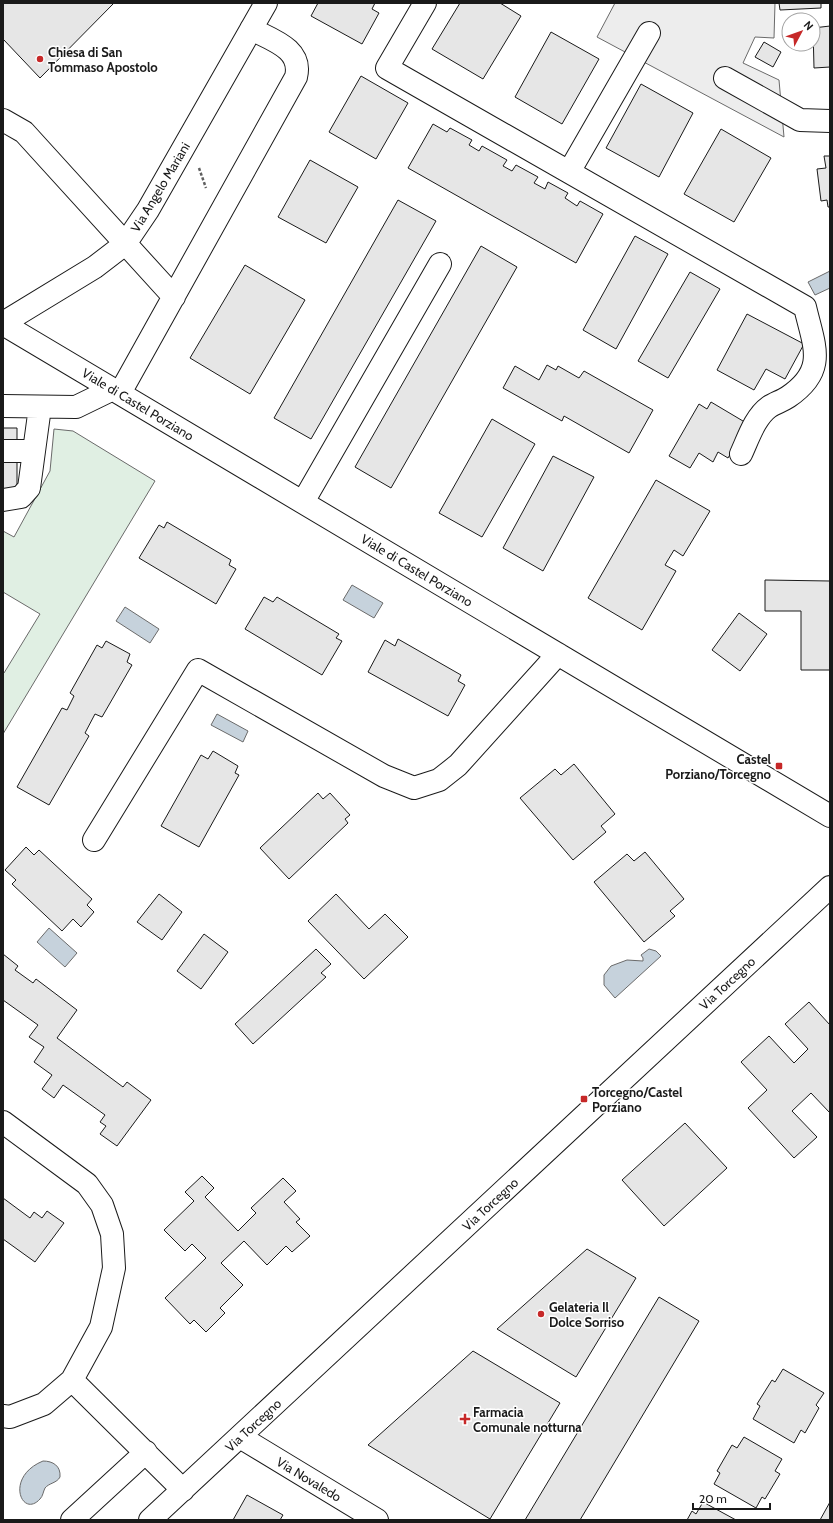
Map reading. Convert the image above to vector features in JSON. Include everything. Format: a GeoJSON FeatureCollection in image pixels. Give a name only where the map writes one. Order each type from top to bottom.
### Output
{"type":"FeatureCollection","features":[{"type":"Feature","properties":{"kind":"street","name":"Via Angelo Mariani"},"geometry":{"type":"LineString","coordinates":[[3,324],[95,268],[124,244],[148,210],[266,3]]}},
{"type":"Feature","properties":{"kind":"street"},"geometry":{"type":"LineString","coordinates":[[425,3],[387,68],[805,307],[816,352],[814,368],[804,384],[788,397],[769,407],[765,411],[758,420],[741,454]]}},
{"type":"Feature","properties":{"kind":"street"},"geometry":{"type":"LineString","coordinates":[[3,406],[76,407],[116,391],[174,297],[296,77],[298,69],[294,55],[288,49],[251,29]]}},
{"type":"Feature","properties":{"kind":"street"},"geometry":{"type":"LineString","coordinates":[[569,172],[649,33]]}},
{"type":"Feature","properties":{"kind":"street"},"geometry":{"type":"LineString","coordinates":[[725,78],[800,120],[830,121]]}},
{"type":"Feature","properties":{"kind":"street"},"geometry":{"type":"LineString","coordinates":[[3,120],[24,132],[124,244],[174,297]]}},
{"type":"Feature","properties":{"kind":"street"},"geometry":{"type":"LineString","coordinates":[[303,502],[440,264]]}},
{"type":"Feature","properties":{"kind":"street","name":"Viale di Castel Porziano"},"geometry":{"type":"LineString","coordinates":[[3,324],[830,816]]}},
{"type":"Feature","properties":{"kind":"street"},"geometry":{"type":"LineString","coordinates":[[3,500],[20,497],[28,488],[40,407]]}},
{"type":"Feature","properties":{"kind":"street"},"geometry":{"type":"LineString","coordinates":[[3,451],[34,451]]}},
{"type":"Feature","properties":{"kind":"street"},"geometry":{"type":"LineString","coordinates":[[94,840],[198,670],[384,776],[414,788],[439,780],[458,766],[558,654]]}},
{"type":"Feature","properties":{"kind":"street","name":"Via Torcegno"},"geometry":{"type":"LineString","coordinates":[[150,1520],[184,1490],[830,887]]}},
{"type":"Feature","properties":{"kind":"street"},"geometry":{"type":"LineString","coordinates":[[3,1122],[87,1184],[102,1205],[112,1234],[114,1268],[101,1327],[72,1380],[44,1404],[10,1417],[3,1416]]}},
{"type":"Feature","properties":{"kind":"street"},"geometry":{"type":"LineString","coordinates":[[72,1380],[184,1490]]}},
{"type":"Feature","properties":{"kind":"street","name":"Via Novaledo"},"geometry":{"type":"LineString","coordinates":[[240,1437],[377,1520]]}},
{"type":"Feature","properties":{"kind":"street"},"geometry":{"type":"LineString","coordinates":[[72,1520],[146,1452]]}},
{"type":"Feature","properties":{"kind":"path"},"geometry":{"type":"LineString","coordinates":[[185,145],[193,150],[213,208],[222,212]]}},
{"type":"Feature","properties":{"kind":"green space"},"geometry":{"type":"Polygon","coordinates":[[[54,429],[73,431],[155,481],[3,734],[3,672],[4,673],[40,614],[3,592],[3,531],[14,537],[50,471],[54,429]]]}},
{"type":"Feature","properties":{"kind":"shaded area"},"geometry":{"type":"Polygon","coordinates":[[[615,3],[775,3],[774,38],[755,37],[743,63],[779,80],[784,137],[597,37],[615,3]]]}},
{"type":"Feature","properties":{"kind":"shaded area"},"geometry":{"type":"Polygon","coordinates":[[[830,271],[830,288],[815,295],[808,282],[830,271]]]}},
{"type":"Feature","properties":{"kind":"shaded area"},"geometry":{"type":"Polygon","coordinates":[[[352,585],[383,603],[374,618],[343,600],[352,585]]]}},
{"type":"Feature","properties":{"kind":"shaded area"},"geometry":{"type":"Polygon","coordinates":[[[125,607],[159,629],[150,643],[116,621],[125,607]]]}},
{"type":"Feature","properties":{"kind":"shaded area"},"geometry":{"type":"Polygon","coordinates":[[[217,714],[248,731],[243,742],[211,725],[217,714]]]}},
{"type":"Feature","properties":{"kind":"shaded area"},"geometry":{"type":"Polygon","coordinates":[[[49,928],[77,953],[65,967],[37,942],[49,928]]]}},
{"type":"Feature","properties":{"kind":"shaded area"},"geometry":{"type":"Polygon","coordinates":[[[649,949],[656,951],[661,956],[615,998],[604,985],[604,975],[611,966],[627,960],[643,961],[641,955],[649,949]]]}},
{"type":"Feature","properties":{"kind":"shaded area"},"geometry":{"type":"Polygon","coordinates":[[[43,1461],[56,1465],[60,1473],[60,1477],[57,1481],[45,1488],[40,1499],[33,1504],[27,1504],[20,1494],[20,1485],[24,1476],[31,1468],[43,1461]]]}},
{"type":"Feature","properties":{"kind":"building","name":"Chiesa di San Tommaso Apostolo"},"geometry":{"type":"Polygon","coordinates":[[[3,3],[114,3],[40,78],[3,39],[3,3]]]}},
{"type":"Feature","properties":{"kind":"building"},"geometry":{"type":"Polygon","coordinates":[[[318,3],[375,3],[372,9],[379,13],[362,44],[311,16],[318,3]]]}},
{"type":"Feature","properties":{"kind":"building"},"geometry":{"type":"Polygon","coordinates":[[[460,3],[500,3],[521,16],[483,79],[432,49],[460,3]]]}},
{"type":"Feature","properties":{"kind":"building"},"geometry":{"type":"Polygon","coordinates":[[[779,3],[821,3],[821,8],[780,10],[779,3]]]}},
{"type":"Feature","properties":{"kind":"building"},"geometry":{"type":"Polygon","coordinates":[[[830,26],[830,67],[814,68],[814,52],[821,52],[821,27],[830,26]]]}},
{"type":"Feature","properties":{"kind":"building"},"geometry":{"type":"Polygon","coordinates":[[[551,32],[599,59],[562,124],[515,97],[551,32]]]}},
{"type":"Feature","properties":{"kind":"building"},"geometry":{"type":"Polygon","coordinates":[[[764,42],[781,52],[773,67],[755,57],[764,42]]]}},
{"type":"Feature","properties":{"kind":"building"},"geometry":{"type":"Polygon","coordinates":[[[361,76],[408,103],[376,159],[329,132],[361,76]]]}},
{"type":"Feature","properties":{"kind":"building"},"geometry":{"type":"Polygon","coordinates":[[[641,84],[693,113],[659,177],[606,148],[641,84]]]}},
{"type":"Feature","properties":{"kind":"building"},"geometry":{"type":"Polygon","coordinates":[[[433,124],[447,132],[450,128],[472,140],[469,145],[479,151],[482,146],[507,160],[503,166],[512,171],[516,165],[538,177],[534,183],[545,189],[548,182],[568,193],[565,198],[577,206],[580,201],[603,214],[576,263],[408,168],[433,124]]]}},
{"type":"Feature","properties":{"kind":"building"},"geometry":{"type":"Polygon","coordinates":[[[721,129],[771,158],[734,222],[684,194],[721,129]]]}},
{"type":"Feature","properties":{"kind":"building"},"geometry":{"type":"Polygon","coordinates":[[[824,156],[830,156],[830,207],[828,207],[827,200],[821,201],[817,169],[826,168],[824,156]]]}},
{"type":"Feature","properties":{"kind":"building"},"geometry":{"type":"Polygon","coordinates":[[[310,160],[358,187],[326,243],[278,217],[310,160]]]}},
{"type":"Feature","properties":{"kind":"building"},"geometry":{"type":"Polygon","coordinates":[[[398,200],[436,221],[311,439],[274,418],[398,200]]]}},
{"type":"Feature","properties":{"kind":"building"},"geometry":{"type":"Polygon","coordinates":[[[635,236],[668,254],[616,349],[583,330],[635,236]]]}},
{"type":"Feature","properties":{"kind":"building"},"geometry":{"type":"Polygon","coordinates":[[[481,246],[517,267],[391,488],[355,467],[481,246]]]}},
{"type":"Feature","properties":{"kind":"building"},"geometry":{"type":"Polygon","coordinates":[[[245,265],[305,300],[250,394],[190,358],[245,265]]]}},
{"type":"Feature","properties":{"kind":"building"},"geometry":{"type":"Polygon","coordinates":[[[690,272],[720,289],[668,378],[638,361],[690,272]]]}},
{"type":"Feature","properties":{"kind":"building"},"geometry":{"type":"Polygon","coordinates":[[[747,314],[804,344],[785,379],[766,369],[754,390],[717,370],[747,314]]]}},
{"type":"Feature","properties":{"kind":"building"},"geometry":{"type":"Polygon","coordinates":[[[547,365],[556,370],[558,366],[579,378],[584,371],[653,410],[629,453],[564,416],[562,421],[503,388],[515,366],[539,380],[547,365]]]}},
{"type":"Feature","properties":{"kind":"building"},"geometry":{"type":"Polygon","coordinates":[[[711,402],[748,424],[728,458],[718,452],[713,462],[699,453],[690,468],[669,456],[699,404],[707,409],[711,402]]]}},
{"type":"Feature","properties":{"kind":"building"},"geometry":{"type":"Polygon","coordinates":[[[492,419],[535,444],[482,537],[439,513],[492,419]]]}},
{"type":"Feature","properties":{"kind":"building"},"geometry":{"type":"Polygon","coordinates":[[[3,428],[17,428],[17,491],[3,491],[3,428]]]}},
{"type":"Feature","properties":{"kind":"building"},"geometry":{"type":"Polygon","coordinates":[[[553,456],[594,477],[543,571],[503,548],[553,456]]]}},
{"type":"Feature","properties":{"kind":"building"},"geometry":{"type":"Polygon","coordinates":[[[656,480],[710,511],[683,556],[674,550],[665,565],[676,571],[642,630],[588,598],[656,480]]]}},
{"type":"Feature","properties":{"kind":"building"},"geometry":{"type":"Polygon","coordinates":[[[167,522],[231,560],[229,565],[236,569],[216,604],[139,558],[159,525],[164,528],[167,522]]]}},
{"type":"Feature","properties":{"kind":"building"},"geometry":{"type":"Polygon","coordinates":[[[765,580],[830,581],[830,670],[801,670],[801,611],[765,611],[765,580]]]}},
{"type":"Feature","properties":{"kind":"building"},"geometry":{"type":"Polygon","coordinates":[[[264,597],[273,602],[277,597],[339,634],[336,638],[342,641],[322,675],[245,629],[264,597]]]}},
{"type":"Feature","properties":{"kind":"building"},"geometry":{"type":"Polygon","coordinates":[[[739,613],[767,634],[740,671],[712,650],[739,613]]]}},
{"type":"Feature","properties":{"kind":"building"},"geometry":{"type":"Polygon","coordinates":[[[398,639],[461,675],[458,681],[465,685],[448,716],[368,672],[385,640],[395,646],[398,639]]]}},
{"type":"Feature","properties":{"kind":"building"},"geometry":{"type":"Polygon","coordinates":[[[106,641],[130,654],[127,662],[132,665],[102,717],[95,714],[85,733],[89,736],[49,805],[17,787],[62,708],[67,710],[74,696],[70,693],[97,645],[102,648],[106,641]]]}},
{"type":"Feature","properties":{"kind":"building"},"geometry":{"type":"Polygon","coordinates":[[[213,751],[238,766],[235,773],[239,775],[199,847],[161,826],[201,755],[208,759],[213,751]]]}},
{"type":"Feature","properties":{"kind":"building"},"geometry":{"type":"Polygon","coordinates":[[[574,764],[615,814],[601,826],[606,832],[573,860],[520,798],[555,769],[561,775],[574,764]]]}},
{"type":"Feature","properties":{"kind":"building"},"geometry":{"type":"Polygon","coordinates":[[[318,793],[323,799],[330,793],[350,815],[345,819],[348,823],[289,879],[260,848],[318,793]]]}},
{"type":"Feature","properties":{"kind":"building"},"geometry":{"type":"Polygon","coordinates":[[[26,847],[34,855],[39,850],[92,899],[87,905],[94,912],[81,927],[73,919],[62,931],[12,884],[16,880],[5,870],[26,847]]]}},
{"type":"Feature","properties":{"kind":"building"},"geometry":{"type":"Polygon","coordinates":[[[645,852],[684,899],[670,911],[675,916],[644,942],[594,882],[627,854],[634,861],[645,852]]]}},
{"type":"Feature","properties":{"kind":"building"},"geometry":{"type":"Polygon","coordinates":[[[159,894],[182,912],[162,940],[137,922],[159,894]]]}},
{"type":"Feature","properties":{"kind":"building"},"geometry":{"type":"Polygon","coordinates":[[[336,894],[369,929],[385,914],[408,937],[364,979],[308,921],[336,894]]]}},
{"type":"Feature","properties":{"kind":"building"},"geometry":{"type":"Polygon","coordinates":[[[204,934],[228,952],[201,989],[177,971],[204,934]]]}},
{"type":"Feature","properties":{"kind":"building"},"geometry":{"type":"Polygon","coordinates":[[[316,949],[331,964],[321,973],[326,977],[253,1044],[235,1024],[316,949]]]}},
{"type":"Feature","properties":{"kind":"building"},"geometry":{"type":"Polygon","coordinates":[[[3,954],[18,966],[15,970],[33,983],[36,979],[77,1010],[57,1038],[123,1087],[127,1082],[151,1100],[117,1146],[100,1134],[106,1126],[100,1122],[105,1115],[63,1085],[54,1098],[42,1089],[52,1075],[34,1062],[44,1047],[29,1037],[38,1025],[3,1000],[3,954]]]}},
{"type":"Feature","properties":{"kind":"building"},"geometry":{"type":"Polygon","coordinates":[[[809,1002],[830,1025],[830,1113],[811,1093],[792,1111],[817,1137],[794,1158],[748,1108],[767,1090],[741,1062],[769,1036],[794,1063],[808,1049],[785,1024],[809,1002]]]}},
{"type":"Feature","properties":{"kind":"building"},"geometry":{"type":"Polygon","coordinates":[[[685,1123],[727,1168],[664,1226],[622,1180],[685,1123]]]}},
{"type":"Feature","properties":{"kind":"building"},"geometry":{"type":"Polygon","coordinates":[[[202,1176],[214,1188],[205,1197],[238,1231],[256,1213],[251,1208],[283,1178],[296,1191],[284,1202],[300,1219],[296,1222],[310,1236],[292,1252],[286,1246],[267,1265],[244,1241],[221,1263],[243,1285],[220,1308],[225,1313],[206,1332],[194,1320],[190,1324],[165,1298],[206,1258],[192,1244],[185,1251],[164,1230],[194,1201],[185,1192],[202,1176]]]}},
{"type":"Feature","properties":{"kind":"building"},"geometry":{"type":"Polygon","coordinates":[[[3,1198],[30,1218],[34,1212],[42,1218],[47,1211],[64,1223],[35,1262],[3,1239],[3,1198]]]}},
{"type":"Feature","properties":{"kind":"building"},"geometry":{"type":"Polygon","coordinates":[[[587,1249],[636,1278],[576,1377],[497,1329],[587,1249]]]}},
{"type":"Feature","properties":{"kind":"building"},"geometry":{"type":"Polygon","coordinates":[[[659,1297],[699,1321],[580,1520],[525,1520],[659,1297]]]}},
{"type":"Feature","properties":{"kind":"building"},"geometry":{"type":"Polygon","coordinates":[[[473,1351],[560,1403],[490,1519],[368,1445],[473,1351]]]}},
{"type":"Feature","properties":{"kind":"building"},"geometry":{"type":"Polygon","coordinates":[[[783,1369],[824,1393],[816,1405],[819,1408],[805,1433],[801,1430],[794,1443],[753,1419],[760,1406],[757,1404],[772,1380],[775,1382],[783,1369]]]}},
{"type":"Feature","properties":{"kind":"building"},"geometry":{"type":"Polygon","coordinates":[[[744,1437],[782,1459],[775,1471],[780,1474],[765,1499],[762,1497],[756,1508],[714,1484],[720,1473],[717,1471],[732,1445],[737,1448],[744,1437]]]}},
{"type":"Feature","properties":{"kind":"building"},"geometry":{"type":"Polygon","coordinates":[[[247,1495],[283,1515],[280,1520],[233,1520],[247,1495]]]}},
{"type":"Feature","properties":{"kind":"building"},"geometry":{"type":"Polygon","coordinates":[[[703,1502],[736,1520],[687,1520],[692,1511],[696,1514],[703,1502]]]}},
{"type":"Feature","properties":{"kind":"building"},"geometry":{"type":"Polygon","coordinates":[[[830,1502],[830,1520],[820,1520],[830,1502]]]}},
{"type":"Feature","properties":{"kind":"place","name":"Chiesa di San Tommaso Apostolo"},"geometry":{"type":"Point","coordinates":[40,59]}},
{"type":"Feature","properties":{"kind":"place","name":"Castel Porziano/Torcegno"},"geometry":{"type":"Point","coordinates":[779,766]}},
{"type":"Feature","properties":{"kind":"place","name":"Torcegno/Castel Porziano"},"geometry":{"type":"Point","coordinates":[584,1099]}},
{"type":"Feature","properties":{"kind":"place","name":"Gelateria Il Dolce Sorriso"},"geometry":{"type":"Point","coordinates":[541,1314]}},
{"type":"Feature","properties":{"kind":"place","name":"Farmacia Comunale notturna"},"geometry":{"type":"Point","coordinates":[465,1419]}}]}
